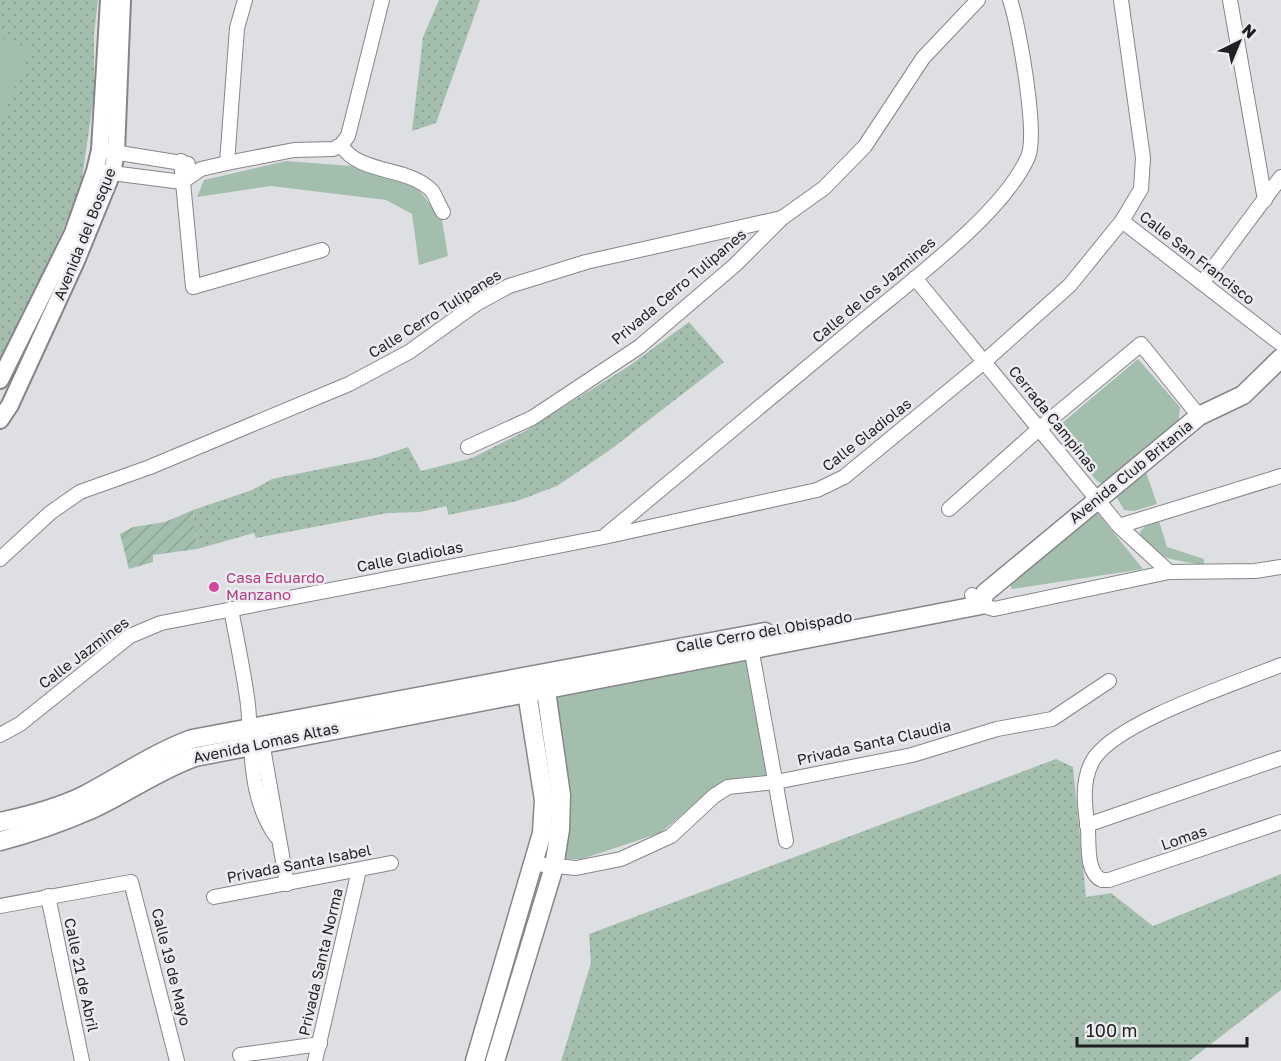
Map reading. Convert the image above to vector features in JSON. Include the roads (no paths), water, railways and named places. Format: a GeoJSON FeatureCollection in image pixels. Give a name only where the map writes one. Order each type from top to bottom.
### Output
{"type":"FeatureCollection","features":[{"type":"Feature","properties":{"kind":"main road","name":"Avenida Club Britania"},"geometry":{"type":"LineString","coordinates":[[979,597],[1199,416],[1243,395],[1281,358]]}},
{"type":"Feature","properties":{"kind":"main road","name":"Calle Cerro del Obispado"},"geometry":{"type":"LineString","coordinates":[[545,680],[751,647],[979,597]]}},
{"type":"Feature","properties":{"kind":"main road","name":"Calle Cerro del Obispado"},"geometry":{"type":"LineString","coordinates":[[545,680],[979,597]]}},
{"type":"Feature","properties":{"kind":"main road","name":"Avenida Lomas Altas"},"geometry":{"type":"LineString","coordinates":[[0,822],[20,818],[83,796],[178,744],[254,735],[545,680]]}},
{"type":"Feature","properties":{"kind":"main road"},"geometry":{"type":"LineString","coordinates":[[495,1061],[554,867],[560,829],[561,795],[545,680]]}},
{"type":"Feature","properties":{"kind":"main road"},"geometry":{"type":"LineString","coordinates":[[475,1061],[535,864],[542,833],[544,800],[526,683]]}},
{"type":"Feature","properties":{"kind":"main road","name":"Avenida Lomas Altas"},"geometry":{"type":"LineString","coordinates":[[0,841],[31,833],[93,809],[180,762],[254,735]]}},
{"type":"Feature","properties":{"kind":"street","name":"Avenida del Bosque"},"geometry":{"type":"LineString","coordinates":[[0,420],[10,405],[76,261],[112,173],[108,151],[108,0]]}},
{"type":"Feature","properties":{"kind":"street","name":"Avenida del Bosque"},"geometry":{"type":"LineString","coordinates":[[0,380],[73,233],[95,171],[108,151],[122,0]]}},
{"type":"Feature","properties":{"kind":"street"},"geometry":{"type":"LineString","coordinates":[[227,163],[237,28],[246,0]]}},
{"type":"Feature","properties":{"kind":"street"},"geometry":{"type":"LineString","coordinates":[[95,171],[182,182],[201,169],[294,150],[333,149],[341,145],[348,136],[382,0]]}},
{"type":"Feature","properties":{"kind":"street"},"geometry":{"type":"LineString","coordinates":[[782,218],[824,188],[865,146],[923,58],[978,0]]}},
{"type":"Feature","properties":{"kind":"street","name":"Calle de los Jazmines"},"geometry":{"type":"LineString","coordinates":[[604,537],[915,278],[991,210],[1029,156],[1033,133],[1010,0]]}},
{"type":"Feature","properties":{"kind":"street","name":"Calle Gladiolas"},"geometry":{"type":"LineString","coordinates":[[231,609],[604,537],[830,486],[844,477],[985,361],[1070,285],[1122,221],[1140,189],[1144,173],[1121,0]]}},
{"type":"Feature","properties":{"kind":"street"},"geometry":{"type":"LineString","coordinates":[[1230,0],[1265,200]]}},
{"type":"Feature","properties":{"kind":"street"},"geometry":{"type":"LineString","coordinates":[[341,145],[353,158],[419,182],[432,192],[442,212]]}},
{"type":"Feature","properties":{"kind":"street"},"geometry":{"type":"LineString","coordinates":[[108,151],[181,161],[201,169]]}},
{"type":"Feature","properties":{"kind":"street"},"geometry":{"type":"LineString","coordinates":[[181,161],[193,287],[322,250]]}},
{"type":"Feature","properties":{"kind":"street"},"geometry":{"type":"LineString","coordinates":[[1202,283],[1281,177]]}},
{"type":"Feature","properties":{"kind":"street","name":"Privada Cerro Tulipanes"},"geometry":{"type":"LineString","coordinates":[[468,447],[532,418],[639,347],[735,265],[782,218]]}},
{"type":"Feature","properties":{"kind":"street","name":"Calle Cerro Tulipanes"},"geometry":{"type":"LineString","coordinates":[[0,558],[50,513],[80,492],[150,467],[349,384],[409,352],[477,304],[509,286],[586,262],[782,218]]}},
{"type":"Feature","properties":{"kind":"street","name":"Calle San Francisco"},"geometry":{"type":"LineString","coordinates":[[1122,221],[1281,344]]}},
{"type":"Feature","properties":{"kind":"street","name":"Cerrada Campinas"},"geometry":{"type":"LineString","coordinates":[[915,278],[1119,526],[1169,572]]}},
{"type":"Feature","properties":{"kind":"street"},"geometry":{"type":"LineString","coordinates":[[948,509],[1141,344],[1199,416]]}},
{"type":"Feature","properties":{"kind":"street"},"geometry":{"type":"LineString","coordinates":[[1119,526],[1281,476]]}},
{"type":"Feature","properties":{"kind":"street"},"geometry":{"type":"LineString","coordinates":[[1169,572],[1255,571],[1281,567]]}},
{"type":"Feature","properties":{"kind":"street","name":"Calle Cerro del Obispado"},"geometry":{"type":"LineString","coordinates":[[979,597],[994,609],[1169,572]]}},
{"type":"Feature","properties":{"kind":"street"},"geometry":{"type":"LineString","coordinates":[[231,609],[266,798],[287,884]]}},
{"type":"Feature","properties":{"kind":"street","name":"Calle Jazmines"},"geometry":{"type":"LineString","coordinates":[[0,735],[20,724],[130,636],[161,623],[231,609]]}},
{"type":"Feature","properties":{"kind":"street"},"geometry":{"type":"LineString","coordinates":[[751,647],[786,841]]}},
{"type":"Feature","properties":{"kind":"street"},"geometry":{"type":"LineString","coordinates":[[1281,665],[1149,719],[1104,746],[1087,772],[1085,785],[1087,825],[1281,758]]}},
{"type":"Feature","properties":{"kind":"street","name":"Privada Santa Claudia"},"geometry":{"type":"LineString","coordinates":[[535,864],[576,868],[621,859],[671,836],[714,796],[728,787],[776,782],[912,754],[1013,725],[1032,725],[1052,719],[1109,681]]}},
{"type":"Feature","properties":{"kind":"street","name":"Lomas"},"geometry":{"type":"LineString","coordinates":[[1087,825],[1092,869],[1098,878],[1109,880],[1281,822]]}},
{"type":"Feature","properties":{"kind":"street","name":"Privada Santa Isabel"},"geometry":{"type":"LineString","coordinates":[[213,897],[391,863]]}},
{"type":"Feature","properties":{"kind":"street","name":"Privada Santa Norma"},"geometry":{"type":"LineString","coordinates":[[315,1061],[359,870]]}},
{"type":"Feature","properties":{"kind":"street","name":"Calle 19 de Mayo"},"geometry":{"type":"LineString","coordinates":[[48,897],[131,882],[177,1061]]}},
{"type":"Feature","properties":{"kind":"street"},"geometry":{"type":"LineString","coordinates":[[0,906],[48,897]]}},
{"type":"Feature","properties":{"kind":"street","name":"Calle 21 de Abril"},"geometry":{"type":"LineString","coordinates":[[48,897],[82,1061]]}},
{"type":"Feature","properties":{"kind":"street"},"geometry":{"type":"LineString","coordinates":[[240,1055],[320,1044]]}},
{"type":"Feature","properties":{"kind":"place","name":"Casa Eduardo Manzano"},"geometry":{"type":"Point","coordinates":[214,587]}}]}
